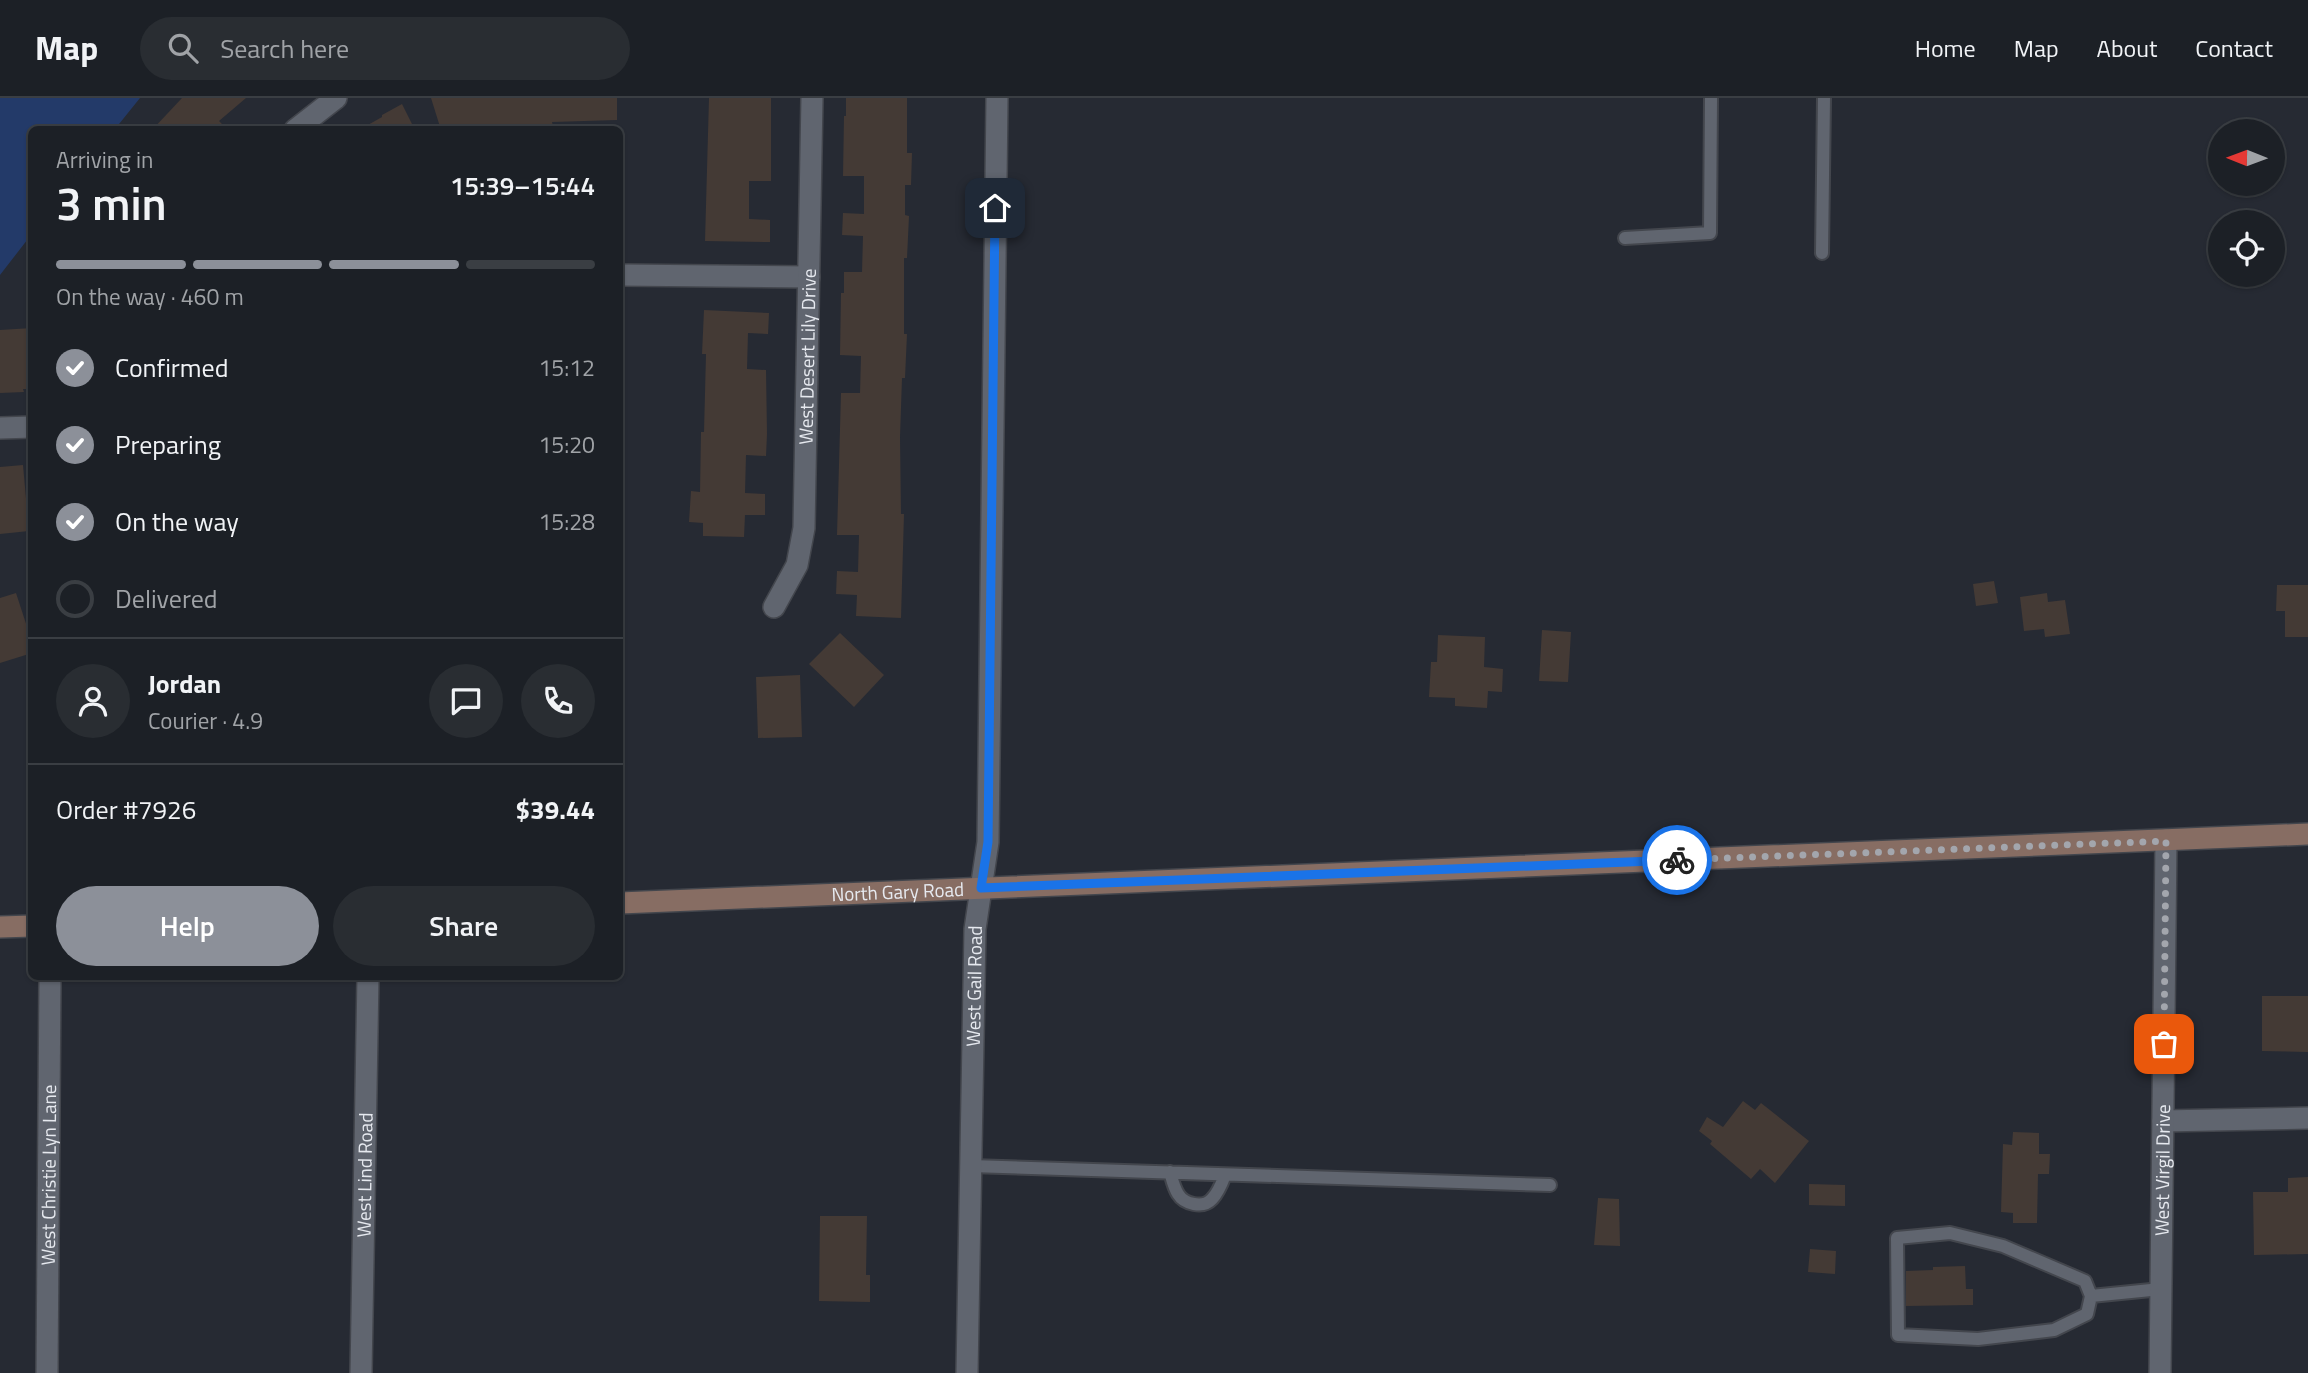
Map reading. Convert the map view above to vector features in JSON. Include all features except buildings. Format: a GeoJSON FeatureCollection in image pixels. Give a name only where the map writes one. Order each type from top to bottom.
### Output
{"type":"FeatureCollection","features":[{"type":"Feature","properties":{"kind":"street"},"geometry":{"type":"LineString","coordinates":[[300,126],[336,98]]}},
{"type":"Feature","properties":{"kind":"street","name":"West Desert Lily Drive"},"geometry":{"type":"LineString","coordinates":[[774,607],[797,565],[804,528],[812,98]]}},
{"type":"Feature","properties":{"kind":"street","name":"West Gail Road"},"geometry":{"type":"LineString","coordinates":[[967,1373],[975,929],[988,842],[997,98]]}},
{"type":"Feature","properties":{"kind":"street"},"geometry":{"type":"LineString","coordinates":[[623,275],[810,277]]}},
{"type":"Feature","properties":{"kind":"street"},"geometry":{"type":"LineString","coordinates":[[0,428],[28,427]]}},
{"type":"Feature","properties":{"kind":"street","name":"North Gary Road"},"geometry":{"type":"LineString","coordinates":[[623,903],[2308,834]]}},
{"type":"Feature","properties":{"kind":"street","name":"West Virgil Drive"},"geometry":{"type":"LineString","coordinates":[[2160,1373],[2166,841]]}},
{"type":"Feature","properties":{"kind":"street"},"geometry":{"type":"LineString","coordinates":[[0,927],[28,926]]}},
{"type":"Feature","properties":{"kind":"street","name":"West Christie Lyn Lane"},"geometry":{"type":"LineString","coordinates":[[47,1373],[50,980]]}},
{"type":"Feature","properties":{"kind":"street","name":"West Lind Road"},"geometry":{"type":"LineString","coordinates":[[361,1373],[368,980]]}},
{"type":"Feature","properties":{"kind":"street"},"geometry":{"type":"LineString","coordinates":[[2163,1121],[2308,1118]]}},
{"type":"Feature","properties":{"kind":"lane"},"geometry":{"type":"LineString","coordinates":[[1625,238],[1710,233],[1712,98]]}},
{"type":"Feature","properties":{"kind":"lane"},"geometry":{"type":"LineString","coordinates":[[1822,253],[1824,98]]}},
{"type":"Feature","properties":{"kind":"lane"},"geometry":{"type":"LineString","coordinates":[[971,1166],[1550,1185]]}},
{"type":"Feature","properties":{"kind":"lane"},"geometry":{"type":"LineString","coordinates":[[1170,1172],[1178,1194],[1188,1202],[1199,1204],[1208,1203],[1214,1198],[1225,1175]]}},
{"type":"Feature","properties":{"kind":"lane"},"geometry":{"type":"LineString","coordinates":[[1950,1233],[2003,1246],[2085,1281],[2091,1296],[2087,1314],[2054,1330],[1978,1339],[1898,1335],[1897,1238],[1950,1233]]}},
{"type":"Feature","properties":{"kind":"lane"},"geometry":{"type":"LineString","coordinates":[[2091,1296],[2161,1289]]}},
{"type":"Feature","properties":{"kind":"shaded area"},"geometry":{"type":"Polygon","coordinates":[[[0,98],[140,98],[117,126],[28,126],[28,239],[0,275],[0,98]]]}},
{"type":"Feature","properties":{"kind":"way so far"},"geometry":{"type":"LineString","coordinates":[[1677,860],[2166,841],[2164,1044]]}},
{"type":"Feature","properties":{"kind":"route"},"geometry":{"type":"LineString","coordinates":[[995,208],[988,842],[981,888],[1677,860]]}}]}
